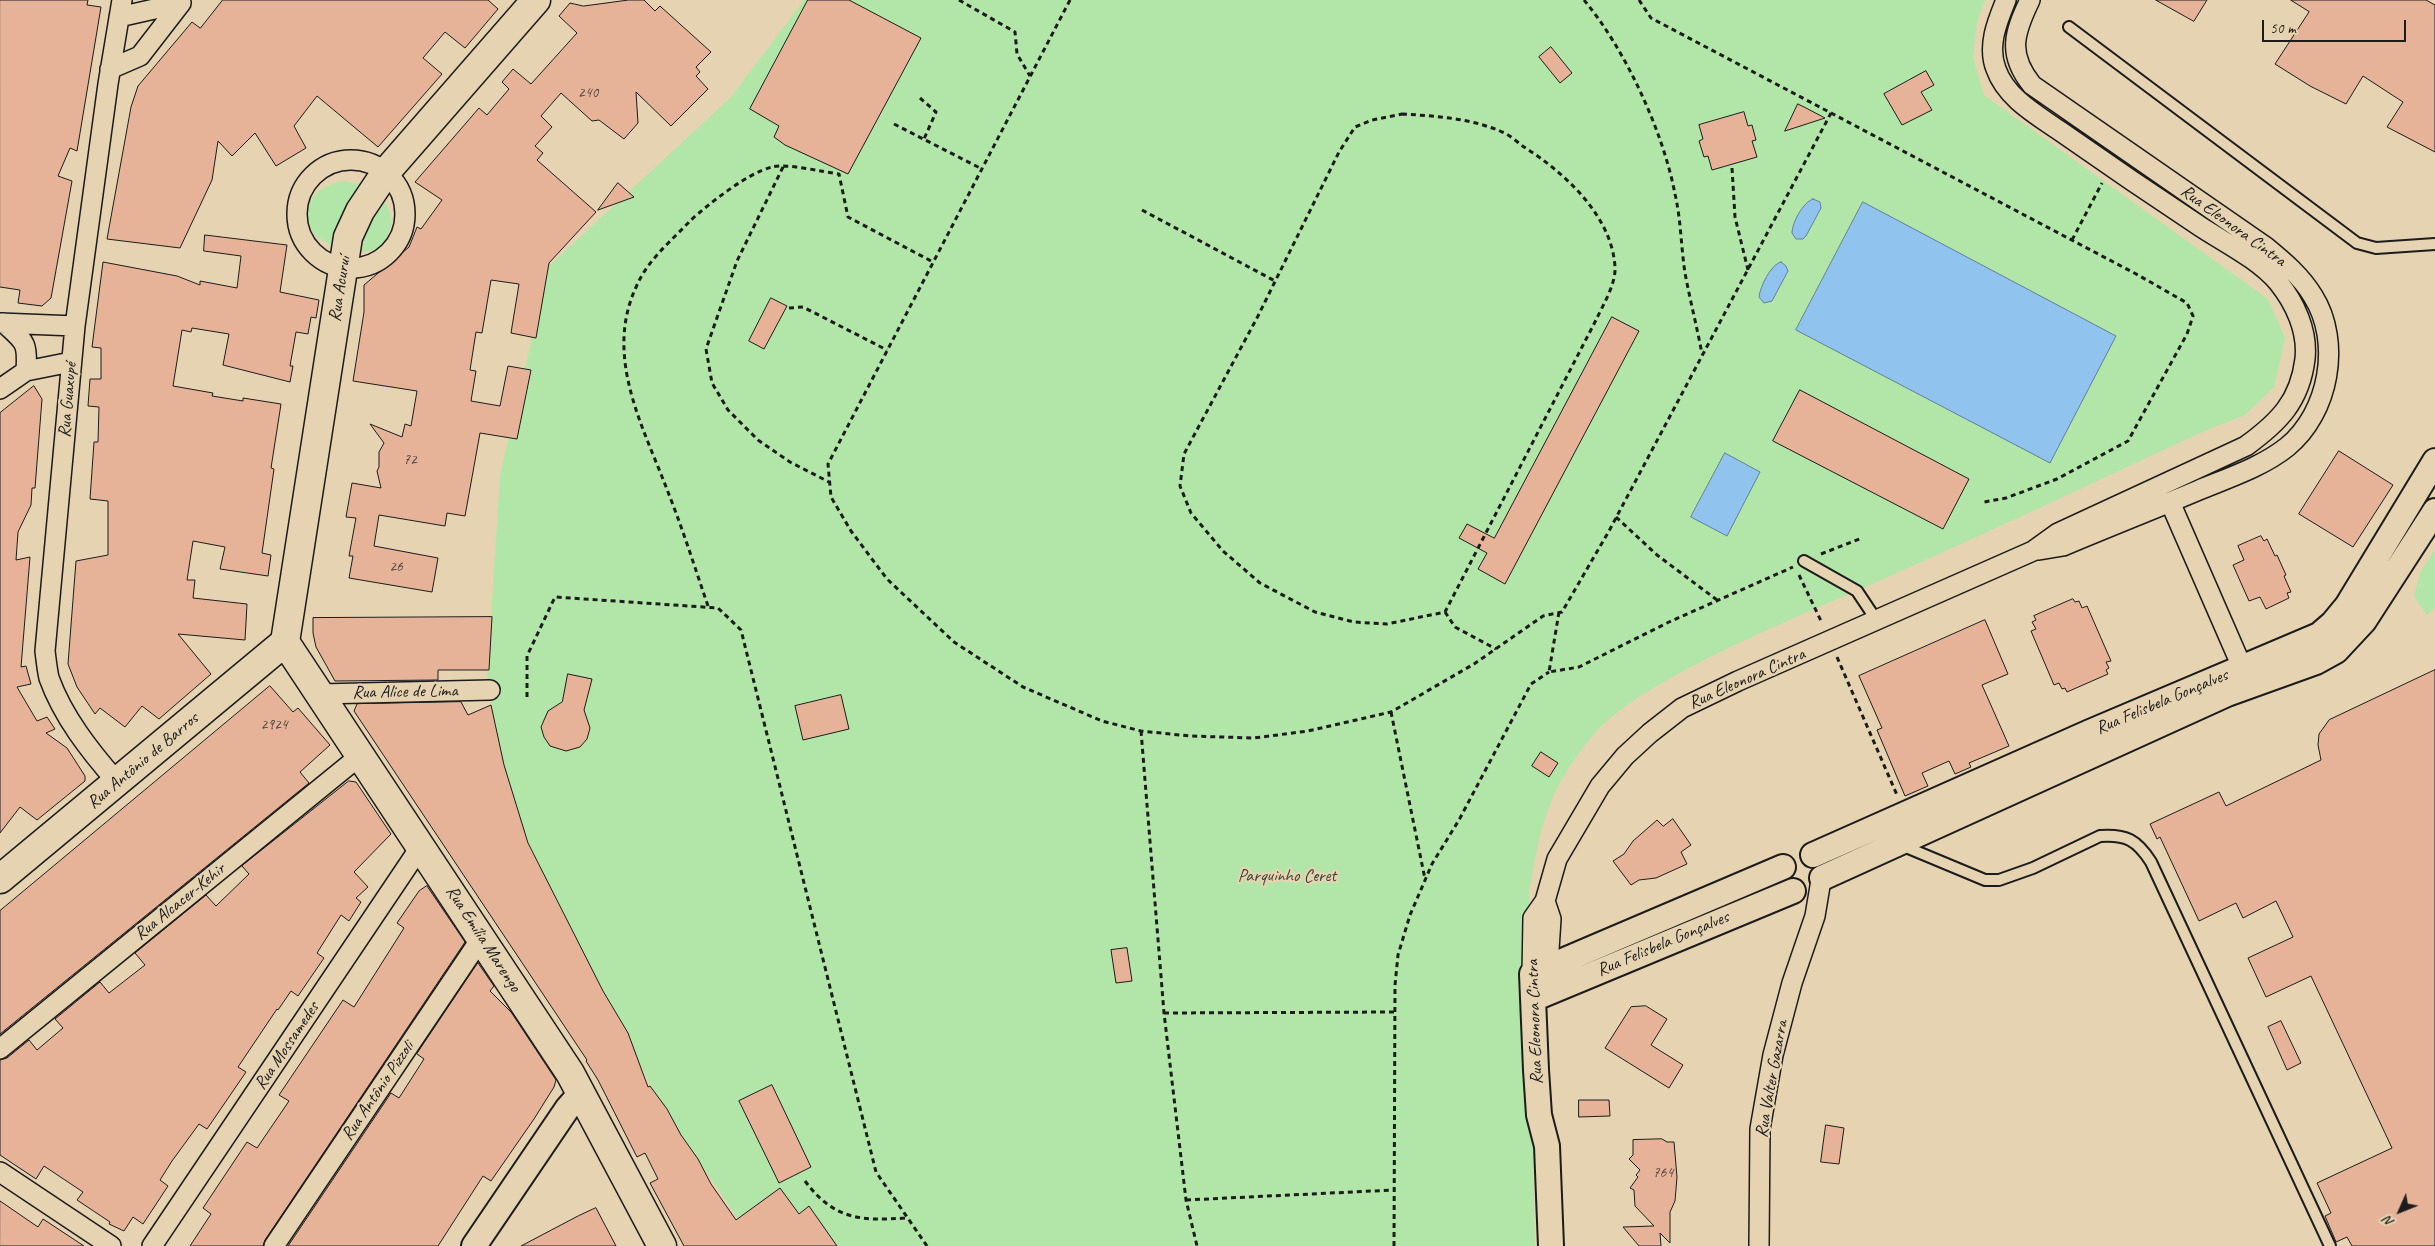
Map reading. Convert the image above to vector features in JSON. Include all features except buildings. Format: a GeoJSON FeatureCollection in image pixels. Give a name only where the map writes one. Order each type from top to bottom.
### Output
{"type":"FeatureCollection","features":[{"type":"Feature","properties":{"kind":"main road","name":"Rua Acuruí"},"geometry":{"type":"LineString","coordinates":[[285,642],[348,237],[360,212],[386,172],[536,0]]}},
{"type":"Feature","properties":{"kind":"main road","name":"Rua Emília Marengo"},"geometry":{"type":"LineString","coordinates":[[285,642],[482,937],[581,1093],[662,1246]]}},
{"type":"Feature","properties":{"kind":"main road","name":"Rua Antônio de Barros"},"geometry":{"type":"LineString","coordinates":[[0,880],[285,642]]}},
{"type":"Feature","properties":{"kind":"street","name":"Rua Eleonora Cintra"},"geometry":{"type":"LineString","coordinates":[[1551,1246],[1547,1146],[1539,1115],[1540,970],[1551,919],[1545,901],[1549,881],[1557,859],[1600,786],[1631,750],[1682,708],[1738,681],[2033,551],[2058,533],[2246,446],[2268,430],[2286,413],[2297,391],[2304,368],[2306,351],[2302,328],[2293,302],[2276,281],[2247,256],[2111,167],[2027,108],[2009,91],[1996,69],[1992,47],[1996,26],[2006,0]]}},
{"type":"Feature","properties":{"kind":"street","name":"Rua Eleonora Cintra"},"geometry":{"type":"LineString","coordinates":[[2030,0],[2019,24],[2015,42],[2016,58],[2023,73],[2032,85],[2266,247],[2292,269],[2313,296],[2324,320],[2330,352],[2327,374],[2318,404],[2306,427],[2288,447],[2265,462],[2170,502],[2062,546],[2033,551]]}},
{"type":"Feature","properties":{"kind":"street"},"geometry":{"type":"LineString","coordinates":[[120,8],[183,2]]}},
{"type":"Feature","properties":{"kind":"street"},"geometry":{"type":"LineString","coordinates":[[110,69],[140,56],[183,2]]}},
{"type":"Feature","properties":{"kind":"street","name":"Rua Guaxupé"},"geometry":{"type":"LineString","coordinates":[[117,782],[89,750],[64,708],[49,677],[45,651],[75,326],[120,8]]}},
{"type":"Feature","properties":{"kind":"street"},"geometry":{"type":"LineString","coordinates":[[352,159],[370,163],[386,172],[397,186],[404,202],[405,219],[401,236],[391,251],[377,261],[361,267],[343,267],[326,262],[312,250],[302,236],[297,218],[299,200],[306,183],[318,170],[335,162],[352,159]]}},
{"type":"Feature","properties":{"kind":"street"},"geometry":{"type":"LineString","coordinates":[[2,323],[75,326]]}},
{"type":"Feature","properties":{"kind":"street"},"geometry":{"type":"LineString","coordinates":[[2,323],[24,342],[28,350],[26,371]]}},
{"type":"Feature","properties":{"kind":"street"},"geometry":{"type":"LineString","coordinates":[[0,389],[26,371],[71,362]]}},
{"type":"Feature","properties":{"kind":"street","name":"Rua Felisbela Gonçalves"},"geometry":{"type":"LineString","coordinates":[[1813,855],[2319,634],[2333,623],[2347,606],[2435,461]]}},
{"type":"Feature","properties":{"kind":"street"},"geometry":{"type":"LineString","coordinates":[[2170,502],[2242,668]]}},
{"type":"Feature","properties":{"kind":"street","name":"Rua Felisbela Gonçalves"},"geometry":{"type":"LineString","coordinates":[[1822,879],[2201,706],[2316,662],[2336,651],[2364,621],[2435,510]]}},
{"type":"Feature","properties":{"kind":"street","name":"Rua Alice de Lima"},"geometry":{"type":"LineString","coordinates":[[320,694],[490,690]]}},
{"type":"Feature","properties":{"kind":"street","name":"Rua Alcacer-Kehir"},"geometry":{"type":"LineString","coordinates":[[0,1050],[361,755]]}},
{"type":"Feature","properties":{"kind":"street","name":"Rua Mossamedes"},"geometry":{"type":"LineString","coordinates":[[152,1246],[421,846]]}},
{"type":"Feature","properties":{"kind":"street"},"geometry":{"type":"LineString","coordinates":[[1801,852],[1813,855],[1820,861],[1823,869],[1822,879],[1816,888],[1805,893],[1796,891],[1786,885],[1783,867],[1790,857],[1801,852]]}},
{"type":"Feature","properties":{"kind":"street","name":"Rua Felisbela Gonçalves"},"geometry":{"type":"LineString","coordinates":[[1540,970],[1783,867]]}},
{"type":"Feature","properties":{"kind":"street","name":"Rua Valter Gazarra"},"geometry":{"type":"LineString","coordinates":[[1759,1246],[1760,1130],[1763,1111],[1773,1055],[1792,983],[1814,916],[1822,879]]}},
{"type":"Feature","properties":{"kind":"street"},"geometry":{"type":"LineString","coordinates":[[1796,891],[1814,916]]}},
{"type":"Feature","properties":{"kind":"street","name":"Rua Felisbela Gonçalves"},"geometry":{"type":"LineString","coordinates":[[1541,995],[1796,891]]}},
{"type":"Feature","properties":{"kind":"street","name":"Rua Antônio Pizzoli"},"geometry":{"type":"LineString","coordinates":[[274,1246],[482,937]]}},
{"type":"Feature","properties":{"kind":"street"},"geometry":{"type":"LineString","coordinates":[[474,1246],[567,1109],[581,1093]]}},
{"type":"Feature","properties":{"kind":"street"},"geometry":{"type":"LineString","coordinates":[[0,1172],[111,1246]]}},
{"type":"Feature","properties":{"kind":"lane"},"geometry":{"type":"LineString","coordinates":[[2069,28],[2357,243],[2376,248],[2435,244]]}},
{"type":"Feature","properties":{"kind":"lane"},"geometry":{"type":"LineString","coordinates":[[1804,561],[1856,591],[1877,621]]}},
{"type":"Feature","properties":{"kind":"lane"},"geometry":{"type":"LineString","coordinates":[[1899,844],[1985,880],[2008,878],[2100,836],[2117,835],[2129,839],[2142,847],[2151,862],[2330,1246]]}},
{"type":"Feature","properties":{"kind":"path"},"geometry":{"type":"LineString","coordinates":[[958,0],[1015,32],[1017,54],[1030,76]]}},
{"type":"Feature","properties":{"kind":"path"},"geometry":{"type":"LineString","coordinates":[[1070,0],[828,464],[832,497],[851,531],[887,579],[954,642],[1024,686],[1102,721],[1141,731],[1190,736],[1254,738],[1308,731],[1391,712],[1496,649],[1543,616],[1562,612],[1616,517],[1831,113]]}},
{"type":"Feature","properties":{"kind":"path"},"geometry":{"type":"LineString","coordinates":[[1584,0],[1601,20],[1615,44],[1653,120],[1675,193],[1685,273],[1702,356]]}},
{"type":"Feature","properties":{"kind":"path"},"geometry":{"type":"LineString","coordinates":[[1639,0],[1651,18],[2072,240],[2187,303],[2193,316],[2187,334],[2128,440],[2057,478],[2006,498],[1984,502]]}},
{"type":"Feature","properties":{"kind":"path"},"geometry":{"type":"LineString","coordinates":[[920,98],[936,112],[924,139]]}},
{"type":"Feature","properties":{"kind":"path"},"geometry":{"type":"LineString","coordinates":[[1402,114],[1438,116],[1502,132],[1539,156],[1569,182],[1598,216],[1611,244],[1615,269],[1609,291],[1445,612],[1387,624],[1354,622],[1315,612],[1260,583],[1223,552],[1192,513],[1180,486],[1184,454],[1275,281],[1339,152],[1355,127],[1372,120],[1402,114]]}},
{"type":"Feature","properties":{"kind":"path"},"geometry":{"type":"LineString","coordinates":[[894,124],[982,169]]}},
{"type":"Feature","properties":{"kind":"path"},"geometry":{"type":"LineString","coordinates":[[708,606],[669,493],[628,387],[624,358],[626,318],[636,285],[652,262],[700,212],[742,181],[772,167],[840,174],[848,217],[933,262]]}},
{"type":"Feature","properties":{"kind":"path"},"geometry":{"type":"LineString","coordinates":[[783,167],[737,261],[717,312],[706,349],[712,383],[728,410],[758,440],[790,462],[830,483]]}},
{"type":"Feature","properties":{"kind":"path"},"geometry":{"type":"LineString","coordinates":[[2072,240],[2111,167]]}},
{"type":"Feature","properties":{"kind":"path"},"geometry":{"type":"LineString","coordinates":[[1732,168],[1735,217],[1748,270]]}},
{"type":"Feature","properties":{"kind":"path"},"geometry":{"type":"LineString","coordinates":[[1142,210],[1275,281]]}},
{"type":"Feature","properties":{"kind":"path"},"geometry":{"type":"LineString","coordinates":[[789,308],[803,307],[888,350]]}},
{"type":"Feature","properties":{"kind":"path"},"geometry":{"type":"LineString","coordinates":[[1616,517],[1657,555],[1717,600]]}},
{"type":"Feature","properties":{"kind":"path"},"geometry":{"type":"LineString","coordinates":[[1394,1246],[1395,1012],[1398,955],[1410,915],[1425,880],[1532,684],[1549,672],[1579,666],[1717,600],[1804,561],[1862,538]]}},
{"type":"Feature","properties":{"kind":"path"},"geometry":{"type":"LineString","coordinates":[[1794,566],[1830,642],[1906,814]]}},
{"type":"Feature","properties":{"kind":"path"},"geometry":{"type":"LineString","coordinates":[[527,697],[528,656],[555,597],[708,606],[718,608],[741,630],[747,647],[876,1172],[927,1246]]}},
{"type":"Feature","properties":{"kind":"path"},"geometry":{"type":"LineString","coordinates":[[1445,612],[1455,627],[1496,649]]}},
{"type":"Feature","properties":{"kind":"path"},"geometry":{"type":"LineString","coordinates":[[1549,672],[1559,612]]}},
{"type":"Feature","properties":{"kind":"path"},"geometry":{"type":"LineString","coordinates":[[1391,712],[1425,880]]}},
{"type":"Feature","properties":{"kind":"path"},"geometry":{"type":"LineString","coordinates":[[1141,731],[1164,1013],[1186,1200],[1197,1246]]}},
{"type":"Feature","properties":{"kind":"path"},"geometry":{"type":"LineString","coordinates":[[1164,1013],[1395,1012]]}},
{"type":"Feature","properties":{"kind":"path"},"geometry":{"type":"LineString","coordinates":[[806,1181],[816,1196],[833,1210],[855,1217],[907,1218]]}},
{"type":"Feature","properties":{"kind":"path"},"geometry":{"type":"LineString","coordinates":[[1186,1200],[1394,1190]]}},
{"type":"Feature","properties":{"kind":"green space","name":"Parquinho Ceret"},"geometry":{"type":"Polygon","coordinates":[[[804,0],[1985,0],[1977,22],[1973,57],[1984,95],[2268,299],[2285,338],[2274,387],[2245,415],[2202,432],[1962,544],[1782,623],[1709,658],[1637,698],[1614,715],[1594,734],[1566,772],[1548,809],[1537,849],[1529,895],[1535,1246],[756,1246],[660,1103],[551,895],[506,790],[487,681],[500,475],[549,266],[731,97],[804,0]]]}},
{"type":"Feature","properties":{"kind":"green space"},"geometry":{"type":"Polygon","coordinates":[[[342,181],[363,185],[334,247],[315,236],[305,217],[310,202],[317,193],[327,186],[342,181]]]}},
{"type":"Feature","properties":{"kind":"green space"},"geometry":{"type":"Polygon","coordinates":[[[385,201],[391,215],[391,226],[387,237],[378,250],[361,252],[366,231],[385,201]]]}},
{"type":"Feature","properties":{"kind":"green space"},"geometry":{"type":"Polygon","coordinates":[[[2435,550],[2435,608],[2427,615],[2414,596],[2420,573],[2435,550]]]}},
{"type":"Feature","properties":{"kind":"water"},"geometry":{"type":"Polygon","coordinates":[[[1813,199],[1820,202],[1821,208],[1806,236],[1803,239],[1796,239],[1792,229],[1796,219],[1802,208],[1813,199]]]}},
{"type":"Feature","properties":{"kind":"water"},"geometry":{"type":"Polygon","coordinates":[[[1863,202],[2116,336],[2050,463],[1796,330],[1863,202]]]}},
{"type":"Feature","properties":{"kind":"water"},"geometry":{"type":"Polygon","coordinates":[[[1781,262],[1788,271],[1772,301],[1764,303],[1759,297],[1761,288],[1773,267],[1781,262]]]}},
{"type":"Feature","properties":{"kind":"water"},"geometry":{"type":"Polygon","coordinates":[[[1725,453],[1760,472],[1727,536],[1691,517],[1725,453]]]}}]}
